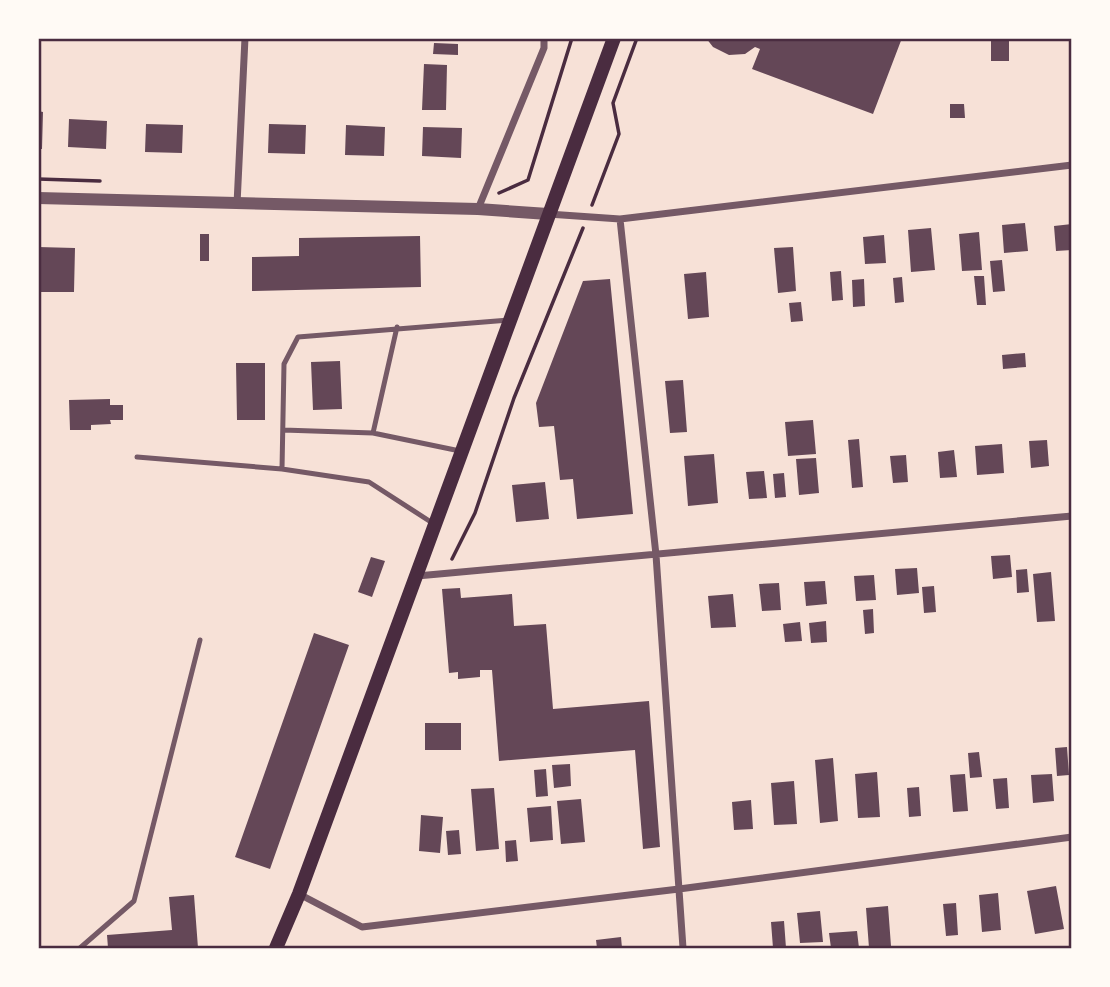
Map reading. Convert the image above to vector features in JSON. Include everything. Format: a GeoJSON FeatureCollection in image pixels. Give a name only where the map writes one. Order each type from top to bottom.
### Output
{"type":"FeatureCollection","features":[{"type":"Feature","properties":{"kind":"main road"},"geometry":{"type":"LineString","coordinates":[[276,948],[299,894],[614,38]]}},
{"type":"Feature","properties":{"kind":"street"},"geometry":{"type":"LineString","coordinates":[[237,204],[245,38]]}},
{"type":"Feature","properties":{"kind":"street"},"geometry":{"type":"LineString","coordinates":[[478,209],[544,48],[544,38]]}},
{"type":"Feature","properties":{"kind":"street"},"geometry":{"type":"LineString","coordinates":[[38,198],[478,209],[620,219],[1072,165]]}},
{"type":"Feature","properties":{"kind":"street"},"geometry":{"type":"LineString","coordinates":[[620,219],[656,555],[682,948]]}},
{"type":"Feature","properties":{"kind":"street"},"geometry":{"type":"LineString","coordinates":[[416,576],[1072,516]]}},
{"type":"Feature","properties":{"kind":"street"},"geometry":{"type":"LineString","coordinates":[[299,894],[362,927],[679,889],[1072,837]]}},
{"type":"Feature","properties":{"kind":"lane"},"geometry":{"type":"LineString","coordinates":[[282,469],[284,364],[298,337],[509,320]]}},
{"type":"Feature","properties":{"kind":"lane"},"geometry":{"type":"LineString","coordinates":[[373,433],[397,327]]}},
{"type":"Feature","properties":{"kind":"lane"},"geometry":{"type":"LineString","coordinates":[[283,430],[373,433],[461,451]]}},
{"type":"Feature","properties":{"kind":"lane"},"geometry":{"type":"LineString","coordinates":[[137,457],[282,469],[369,482],[434,524]]}},
{"type":"Feature","properties":{"kind":"lane"},"geometry":{"type":"LineString","coordinates":[[80,948],[134,901],[200,640]]}},
{"type":"Feature","properties":{"kind":"path"},"geometry":{"type":"LineString","coordinates":[[484,195],[498,193],[528,180],[572,38]]}},
{"type":"Feature","properties":{"kind":"path"},"geometry":{"type":"LineString","coordinates":[[444,573],[475,513],[514,398],[619,134],[612,103],[637,38]]}},
{"type":"Feature","properties":{"kind":"path"},"geometry":{"type":"LineString","coordinates":[[38,179],[105,181]]}},
{"type":"Feature","properties":{"kind":"building"},"geometry":{"type":"Polygon","coordinates":[[[706,38],[902,38],[873,114],[752,69],[760,49],[755,47],[745,54],[729,55],[713,47],[706,38]]]}},
{"type":"Feature","properties":{"kind":"building"},"geometry":{"type":"Polygon","coordinates":[[[991,38],[1009,38],[1009,61],[991,61],[991,38]]]}},
{"type":"Feature","properties":{"kind":"building"},"geometry":{"type":"Polygon","coordinates":[[[434,43],[458,44],[458,55],[433,54],[434,43]]]}},
{"type":"Feature","properties":{"kind":"building"},"geometry":{"type":"Polygon","coordinates":[[[424,64],[447,65],[446,110],[422,110],[424,64]]]}},
{"type":"Feature","properties":{"kind":"building"},"geometry":{"type":"Polygon","coordinates":[[[950,104],[964,104],[965,118],[950,118],[950,104]]]}},
{"type":"Feature","properties":{"kind":"building"},"geometry":{"type":"Polygon","coordinates":[[[38,111],[43,112],[42,149],[38,149],[38,111]]]}},
{"type":"Feature","properties":{"kind":"building"},"geometry":{"type":"Polygon","coordinates":[[[69,119],[107,121],[106,149],[68,147],[69,119]]]}},
{"type":"Feature","properties":{"kind":"building"},"geometry":{"type":"Polygon","coordinates":[[[146,124],[183,125],[182,153],[145,152],[146,124]]]}},
{"type":"Feature","properties":{"kind":"building"},"geometry":{"type":"Polygon","coordinates":[[[269,124],[306,125],[305,154],[268,153],[269,124]]]}},
{"type":"Feature","properties":{"kind":"building"},"geometry":{"type":"Polygon","coordinates":[[[346,125],[385,127],[384,156],[345,155],[346,125]]]}},
{"type":"Feature","properties":{"kind":"building"},"geometry":{"type":"Polygon","coordinates":[[[423,127],[462,128],[461,158],[422,156],[423,127]]]}},
{"type":"Feature","properties":{"kind":"building"},"geometry":{"type":"Polygon","coordinates":[[[1025,223],[1028,251],[1004,253],[1002,225],[1025,223]]]}},
{"type":"Feature","properties":{"kind":"building"},"geometry":{"type":"Polygon","coordinates":[[[1072,224],[1072,250],[1056,251],[1054,226],[1072,224]]]}},
{"type":"Feature","properties":{"kind":"building"},"geometry":{"type":"Polygon","coordinates":[[[931,228],[935,270],[911,272],[908,230],[931,228]]]}},
{"type":"Feature","properties":{"kind":"building"},"geometry":{"type":"Polygon","coordinates":[[[979,232],[982,270],[962,271],[959,234],[979,232]]]}},
{"type":"Feature","properties":{"kind":"building"},"geometry":{"type":"Polygon","coordinates":[[[200,234],[209,234],[209,261],[200,261],[200,234]]]}},
{"type":"Feature","properties":{"kind":"building"},"geometry":{"type":"Polygon","coordinates":[[[884,235],[886,263],[865,264],[863,237],[884,235]]]}},
{"type":"Feature","properties":{"kind":"building"},"geometry":{"type":"Polygon","coordinates":[[[420,236],[421,287],[252,291],[252,257],[299,256],[299,238],[420,236]]]}},
{"type":"Feature","properties":{"kind":"building"},"geometry":{"type":"Polygon","coordinates":[[[38,247],[75,248],[74,292],[38,292],[38,247]]]}},
{"type":"Feature","properties":{"kind":"building"},"geometry":{"type":"Polygon","coordinates":[[[793,247],[796,291],[778,293],[774,248],[793,247]]]}},
{"type":"Feature","properties":{"kind":"building"},"geometry":{"type":"Polygon","coordinates":[[[1002,260],[1005,291],[993,292],[990,261],[1002,260]]]}},
{"type":"Feature","properties":{"kind":"building"},"geometry":{"type":"Polygon","coordinates":[[[841,271],[843,300],[832,301],[830,272],[841,271]]]}},
{"type":"Feature","properties":{"kind":"building"},"geometry":{"type":"Polygon","coordinates":[[[706,272],[709,317],[688,319],[684,274],[706,272]]]}},
{"type":"Feature","properties":{"kind":"building"},"geometry":{"type":"Polygon","coordinates":[[[974,276],[984,276],[986,305],[977,305],[974,276]]]}},
{"type":"Feature","properties":{"kind":"building"},"geometry":{"type":"Polygon","coordinates":[[[902,277],[904,302],[895,303],[893,278],[902,277]]]}},
{"type":"Feature","properties":{"kind":"building"},"geometry":{"type":"Polygon","coordinates":[[[610,279],[633,514],[577,519],[573,479],[560,480],[554,426],[539,427],[536,403],[583,281],[610,279]]]}},
{"type":"Feature","properties":{"kind":"building"},"geometry":{"type":"Polygon","coordinates":[[[864,279],[865,306],[853,307],[852,280],[864,279]]]}},
{"type":"Feature","properties":{"kind":"building"},"geometry":{"type":"Polygon","coordinates":[[[801,302],[803,321],[791,322],[789,303],[801,302]]]}},
{"type":"Feature","properties":{"kind":"building"},"geometry":{"type":"Polygon","coordinates":[[[1025,353],[1026,367],[1003,369],[1002,355],[1025,353]]]}},
{"type":"Feature","properties":{"kind":"building"},"geometry":{"type":"Polygon","coordinates":[[[340,361],[342,409],[313,410],[311,362],[340,361]]]}},
{"type":"Feature","properties":{"kind":"building"},"geometry":{"type":"Polygon","coordinates":[[[236,363],[265,363],[265,420],[237,420],[236,363]]]}},
{"type":"Feature","properties":{"kind":"building"},"geometry":{"type":"Polygon","coordinates":[[[683,380],[687,432],[670,433],[665,381],[683,380]]]}},
{"type":"Feature","properties":{"kind":"building"},"geometry":{"type":"Polygon","coordinates":[[[110,399],[110,405],[123,405],[123,420],[91,425],[91,430],[70,430],[69,400],[110,399]]]}},
{"type":"Feature","properties":{"kind":"building"},"geometry":{"type":"Polygon","coordinates":[[[813,420],[816,454],[788,456],[785,422],[813,420]]]}},
{"type":"Feature","properties":{"kind":"building"},"geometry":{"type":"Polygon","coordinates":[[[859,439],[863,487],[852,488],[848,440],[859,439]]]}},
{"type":"Feature","properties":{"kind":"building"},"geometry":{"type":"Polygon","coordinates":[[[1047,440],[1049,466],[1031,468],[1029,441],[1047,440]]]}},
{"type":"Feature","properties":{"kind":"building"},"geometry":{"type":"Polygon","coordinates":[[[1002,444],[1004,473],[977,475],[975,446],[1002,444]]]}},
{"type":"Feature","properties":{"kind":"building"},"geometry":{"type":"Polygon","coordinates":[[[954,450],[957,477],[940,478],[938,452],[954,450]]]}},
{"type":"Feature","properties":{"kind":"building"},"geometry":{"type":"Polygon","coordinates":[[[714,454],[718,503],[688,506],[684,456],[714,454]]]}},
{"type":"Feature","properties":{"kind":"building"},"geometry":{"type":"Polygon","coordinates":[[[906,455],[908,482],[893,483],[890,456],[906,455]]]}},
{"type":"Feature","properties":{"kind":"building"},"geometry":{"type":"Polygon","coordinates":[[[816,458],[819,493],[799,495],[796,459],[816,458]]]}},
{"type":"Feature","properties":{"kind":"building"},"geometry":{"type":"Polygon","coordinates":[[[764,471],[767,498],[749,499],[746,472],[764,471]]]}},
{"type":"Feature","properties":{"kind":"building"},"geometry":{"type":"Polygon","coordinates":[[[784,473],[786,497],[775,498],[773,474],[784,473]]]}},
{"type":"Feature","properties":{"kind":"building"},"geometry":{"type":"Polygon","coordinates":[[[545,482],[549,519],[516,522],[512,485],[545,482]]]}},
{"type":"Feature","properties":{"kind":"building"},"geometry":{"type":"Polygon","coordinates":[[[1010,555],[1012,577],[993,579],[991,556],[1010,555]]]}},
{"type":"Feature","properties":{"kind":"building"},"geometry":{"type":"Polygon","coordinates":[[[371,557],[385,561],[372,597],[358,592],[371,557]]]}},
{"type":"Feature","properties":{"kind":"building"},"geometry":{"type":"Polygon","coordinates":[[[917,568],[919,593],[897,595],[895,569],[917,568]]]}},
{"type":"Feature","properties":{"kind":"building"},"geometry":{"type":"Polygon","coordinates":[[[1027,569],[1029,592],[1017,593],[1016,570],[1027,569]]]}},
{"type":"Feature","properties":{"kind":"building"},"geometry":{"type":"Polygon","coordinates":[[[1051,572],[1055,621],[1037,622],[1033,574],[1051,572]]]}},
{"type":"Feature","properties":{"kind":"building"},"geometry":{"type":"Polygon","coordinates":[[[874,575],[876,600],[856,601],[854,576],[874,575]]]}},
{"type":"Feature","properties":{"kind":"building"},"geometry":{"type":"Polygon","coordinates":[[[825,581],[827,604],[806,606],[804,582],[825,581]]]}},
{"type":"Feature","properties":{"kind":"building"},"geometry":{"type":"Polygon","coordinates":[[[779,583],[781,610],[762,611],[759,584],[779,583]]]}},
{"type":"Feature","properties":{"kind":"building"},"geometry":{"type":"Polygon","coordinates":[[[934,586],[936,612],[924,613],[922,587],[934,586]]]}},
{"type":"Feature","properties":{"kind":"building"},"geometry":{"type":"Polygon","coordinates":[[[460,588],[461,598],[512,594],[514,626],[546,624],[553,709],[649,701],[660,847],[643,849],[635,750],[499,761],[492,670],[480,670],[480,677],[458,679],[458,672],[449,673],[442,589],[460,588]]]}},
{"type":"Feature","properties":{"kind":"building"},"geometry":{"type":"Polygon","coordinates":[[[733,594],[736,627],[711,628],[708,596],[733,594]]]}},
{"type":"Feature","properties":{"kind":"building"},"geometry":{"type":"Polygon","coordinates":[[[873,609],[874,633],[865,634],[863,610],[873,609]]]}},
{"type":"Feature","properties":{"kind":"building"},"geometry":{"type":"Polygon","coordinates":[[[826,621],[827,642],[811,643],[809,623],[826,621]]]}},
{"type":"Feature","properties":{"kind":"building"},"geometry":{"type":"Polygon","coordinates":[[[800,622],[802,641],[785,642],[783,624],[800,622]]]}},
{"type":"Feature","properties":{"kind":"building"},"geometry":{"type":"Polygon","coordinates":[[[314,633],[349,645],[270,869],[235,857],[314,633]]]}},
{"type":"Feature","properties":{"kind":"building"},"geometry":{"type":"Polygon","coordinates":[[[425,723],[461,723],[461,750],[425,750],[425,723]]]}},
{"type":"Feature","properties":{"kind":"building"},"geometry":{"type":"Polygon","coordinates":[[[1067,747],[1069,775],[1057,776],[1055,748],[1067,747]]]}},
{"type":"Feature","properties":{"kind":"building"},"geometry":{"type":"Polygon","coordinates":[[[979,752],[982,777],[970,778],[968,753],[979,752]]]}},
{"type":"Feature","properties":{"kind":"building"},"geometry":{"type":"Polygon","coordinates":[[[833,758],[838,821],[820,823],[815,760],[833,758]]]}},
{"type":"Feature","properties":{"kind":"building"},"geometry":{"type":"Polygon","coordinates":[[[570,764],[571,786],[554,788],[552,765],[570,764]]]}},
{"type":"Feature","properties":{"kind":"building"},"geometry":{"type":"Polygon","coordinates":[[[546,769],[548,796],[536,797],[534,770],[546,769]]]}},
{"type":"Feature","properties":{"kind":"building"},"geometry":{"type":"Polygon","coordinates":[[[877,772],[880,817],[858,818],[855,774],[877,772]]]}},
{"type":"Feature","properties":{"kind":"building"},"geometry":{"type":"Polygon","coordinates":[[[965,774],[968,811],[953,812],[950,775],[965,774]]]}},
{"type":"Feature","properties":{"kind":"building"},"geometry":{"type":"Polygon","coordinates":[[[1052,774],[1054,801],[1033,803],[1031,775],[1052,774]]]}},
{"type":"Feature","properties":{"kind":"building"},"geometry":{"type":"Polygon","coordinates":[[[1007,778],[1009,808],[996,809],[993,779],[1007,778]]]}},
{"type":"Feature","properties":{"kind":"building"},"geometry":{"type":"Polygon","coordinates":[[[794,781],[797,824],[774,825],[771,783],[794,781]]]}},
{"type":"Feature","properties":{"kind":"building"},"geometry":{"type":"Polygon","coordinates":[[[919,787],[921,816],[909,817],[907,788],[919,787]]]}},
{"type":"Feature","properties":{"kind":"building"},"geometry":{"type":"Polygon","coordinates":[[[494,788],[499,849],[476,851],[471,789],[494,788]]]}},
{"type":"Feature","properties":{"kind":"building"},"geometry":{"type":"Polygon","coordinates":[[[581,799],[585,842],[561,844],[557,801],[581,799]]]}},
{"type":"Feature","properties":{"kind":"building"},"geometry":{"type":"Polygon","coordinates":[[[751,800],[753,829],[734,830],[732,802],[751,800]]]}},
{"type":"Feature","properties":{"kind":"building"},"geometry":{"type":"Polygon","coordinates":[[[551,806],[553,840],[530,842],[527,808],[551,806]]]}},
{"type":"Feature","properties":{"kind":"building"},"geometry":{"type":"Polygon","coordinates":[[[421,815],[443,817],[440,853],[419,851],[421,815]]]}},
{"type":"Feature","properties":{"kind":"building"},"geometry":{"type":"Polygon","coordinates":[[[459,830],[461,854],[448,855],[446,831],[459,830]]]}},
{"type":"Feature","properties":{"kind":"building"},"geometry":{"type":"Polygon","coordinates":[[[516,840],[518,861],[506,862],[505,841],[516,840]]]}},
{"type":"Feature","properties":{"kind":"building"},"geometry":{"type":"Polygon","coordinates":[[[1056,886],[1064,929],[1035,934],[1027,891],[1056,886]]]}},
{"type":"Feature","properties":{"kind":"building"},"geometry":{"type":"Polygon","coordinates":[[[998,893],[1001,930],[982,932],[979,895],[998,893]]]}},
{"type":"Feature","properties":{"kind":"building"},"geometry":{"type":"Polygon","coordinates":[[[194,895],[198,948],[108,948],[107,935],[172,930],[169,897],[194,895]]]}},
{"type":"Feature","properties":{"kind":"building"},"geometry":{"type":"Polygon","coordinates":[[[956,903],[958,935],[946,936],[943,904],[956,903]]]}},
{"type":"Feature","properties":{"kind":"building"},"geometry":{"type":"Polygon","coordinates":[[[888,906],[891,946],[869,948],[866,908],[888,906]]]}},
{"type":"Feature","properties":{"kind":"building"},"geometry":{"type":"Polygon","coordinates":[[[820,911],[823,942],[800,943],[797,913],[820,911]]]}},
{"type":"Feature","properties":{"kind":"building"},"geometry":{"type":"Polygon","coordinates":[[[784,921],[786,948],[773,948],[771,922],[784,921]]]}},
{"type":"Feature","properties":{"kind":"building"},"geometry":{"type":"Polygon","coordinates":[[[857,931],[859,948],[831,948],[829,933],[857,931]]]}},
{"type":"Feature","properties":{"kind":"building"},"geometry":{"type":"Polygon","coordinates":[[[621,937],[622,948],[597,948],[596,940],[621,937]]]}}]}
